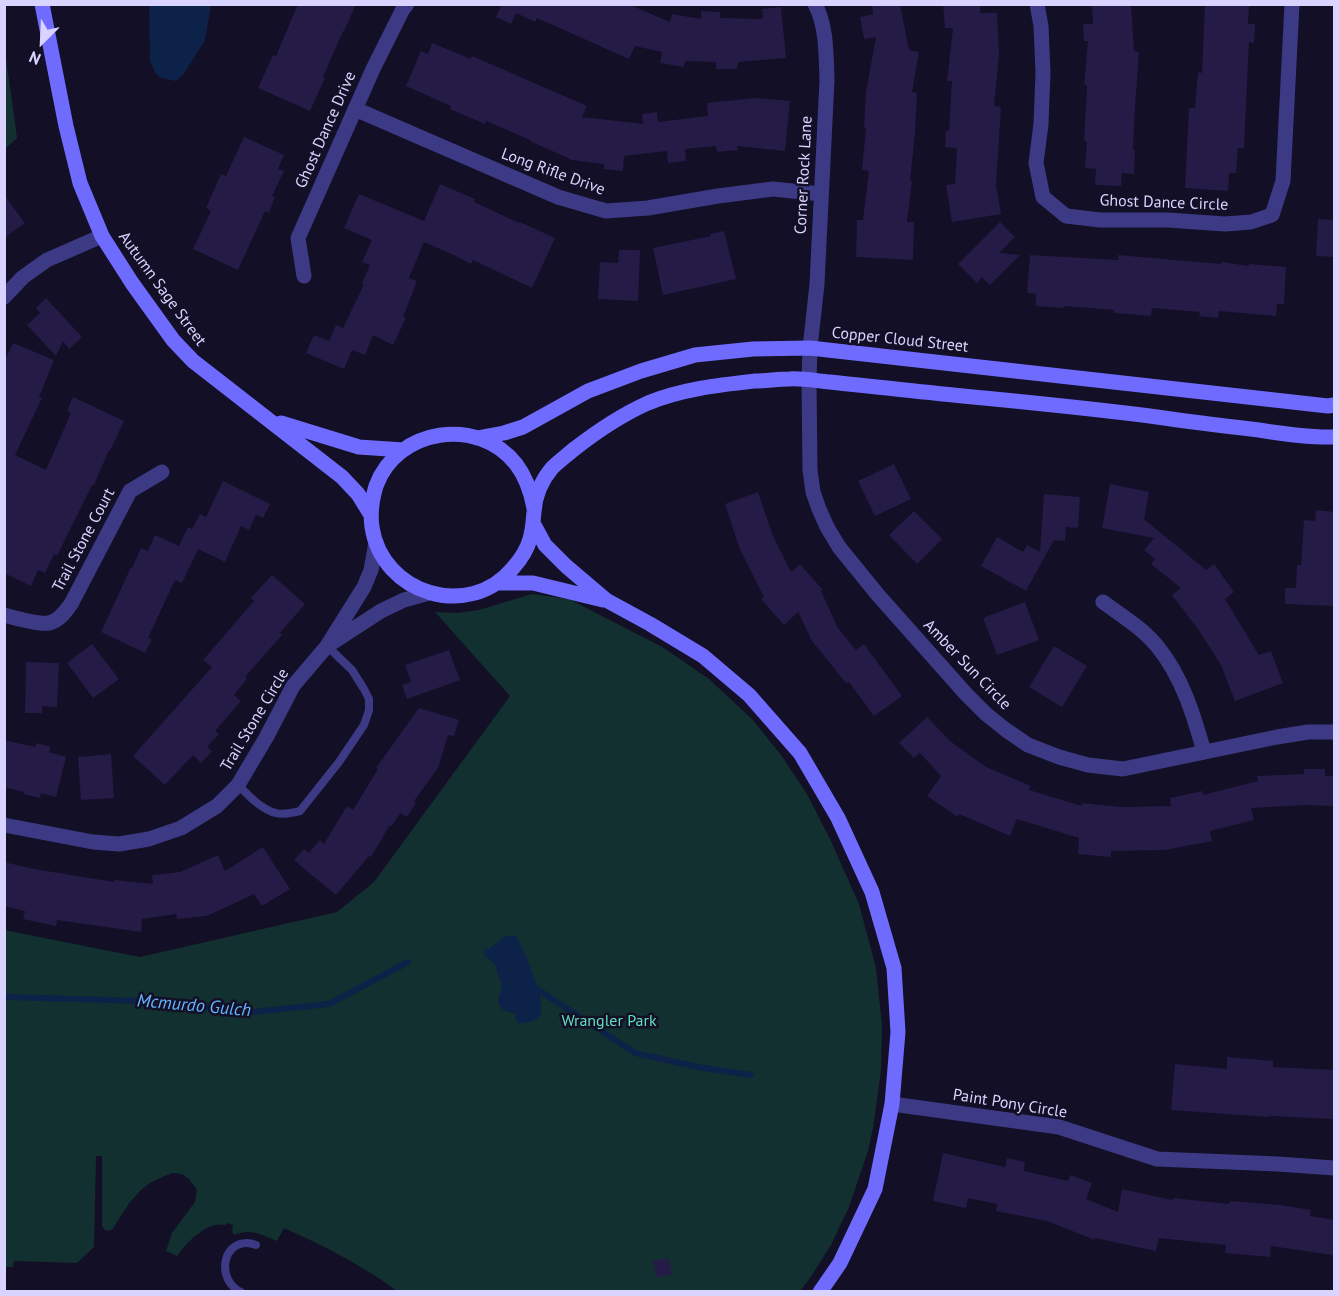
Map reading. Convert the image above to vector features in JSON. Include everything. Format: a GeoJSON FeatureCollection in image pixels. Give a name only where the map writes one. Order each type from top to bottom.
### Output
{"type":"FeatureCollection","features":[{"type":"Feature","properties":{"kind":"street","name":"Autumn Sage Street"},"geometry":{"type":"LineString","coordinates":[[42,4],[66,126],[80,183],[102,236],[132,283],[179,347],[193,361],[342,477],[358,494],[371,514]]}},
{"type":"Feature","properties":{"kind":"street","name":"Ghost Dance Drive"},"geometry":{"type":"LineString","coordinates":[[304,276],[298,238],[355,110],[407,4]]}},
{"type":"Feature","properties":{"kind":"street","name":"Corner Rock Lane"},"geometry":{"type":"LineString","coordinates":[[810,348],[817,284],[827,69],[821,14],[816,4]]}},
{"type":"Feature","properties":{"kind":"street","name":"Ghost Dance Circle"},"geometry":{"type":"LineString","coordinates":[[1037,4],[1041,26],[1043,73],[1041,124],[1036,163],[1043,197],[1066,216],[1100,220],[1168,220],[1225,224],[1251,222],[1272,215],[1283,181],[1292,4]]}},
{"type":"Feature","properties":{"kind":"street","name":"Long Rifle Drive"},"geometry":{"type":"LineString","coordinates":[[355,110],[558,197],[606,211],[648,208],[773,189],[821,194]]}},
{"type":"Feature","properties":{"kind":"street"},"geometry":{"type":"LineString","coordinates":[[4,297],[23,277],[47,260],[102,236]]}},
{"type":"Feature","properties":{"kind":"street","name":"Amber Sun Circle"},"geometry":{"type":"LineString","coordinates":[[810,348],[810,470],[813,492],[827,528],[839,547],[878,595],[966,694],[1006,730],[1028,745],[1059,757],[1088,765],[1123,769],[1277,737],[1308,732],[1335,732]]}},
{"type":"Feature","properties":{"kind":"street","name":"Copper Cloud Street"},"geometry":{"type":"LineString","coordinates":[[477,438],[523,427],[588,392],[641,371],[695,355],[753,349],[810,348],[1335,405]]}},
{"type":"Feature","properties":{"kind":"street"},"geometry":{"type":"LineString","coordinates":[[820,1292],[840,1263],[875,1189],[892,1104],[898,1032],[894,968],[872,892],[832,808],[800,753],[749,695],[703,657],[606,600],[545,545],[533,516],[531,493],[525,478],[505,453],[491,444],[462,434],[431,436],[403,450],[389,463],[379,478],[373,496],[371,514],[372,529],[384,559],[396,574],[411,585],[429,593],[452,596],[486,589],[511,572],[530,541],[533,516],[537,492],[552,468],[594,433],[647,404],[679,393],[716,385],[789,379],[809,380],[1335,437]]}},
{"type":"Feature","properties":{"kind":"street","name":"Autumn Sage Street"},"geometry":{"type":"LineString","coordinates":[[271,420],[359,447],[403,450]]}},
{"type":"Feature","properties":{"kind":"street","name":"Trail Stone Court"},"geometry":{"type":"LineString","coordinates":[[4,615],[50,623],[64,615],[130,491],[162,472]]}},
{"type":"Feature","properties":{"kind":"street","name":"Trail Stone Circle"},"geometry":{"type":"LineString","coordinates":[[4,825],[93,842],[119,844],[149,839],[181,828],[217,806],[238,785],[293,686],[327,646],[364,587],[371,570],[376,542]]}},
{"type":"Feature","properties":{"kind":"street"},"geometry":{"type":"LineString","coordinates":[[497,583],[533,583],[606,600]]}},
{"type":"Feature","properties":{"kind":"street","name":"Trail Stone Circle"},"geometry":{"type":"LineString","coordinates":[[327,646],[381,611],[404,600],[429,593]]}},
{"type":"Feature","properties":{"kind":"street"},"geometry":{"type":"LineString","coordinates":[[1102,602],[1135,624],[1157,646],[1180,684],[1204,753]]}},
{"type":"Feature","properties":{"kind":"street","name":"Paint Pony Circle"},"geometry":{"type":"LineString","coordinates":[[892,1104],[1059,1127],[1157,1159],[1335,1168]]}},
{"type":"Feature","properties":{"kind":"lane"},"geometry":{"type":"LineString","coordinates":[[238,785],[259,805],[276,813],[300,811],[339,762],[364,725],[369,710],[369,699],[352,670],[327,646]]}},
{"type":"Feature","properties":{"kind":"lane"},"geometry":{"type":"LineString","coordinates":[[241,1292],[226,1276],[225,1260],[236,1246],[245,1243],[256,1245]]}},
{"type":"Feature","properties":{"kind":"green space"},"geometry":{"type":"Polygon","coordinates":[[[5,51],[17,138],[4,149],[5,51]]]}},
{"type":"Feature","properties":{"kind":"green space","name":"Wrangler Park"},"geometry":{"type":"Polygon","coordinates":[[[532,594],[569,599],[664,648],[709,679],[752,719],[781,755],[807,794],[859,904],[876,968],[882,1025],[881,1070],[873,1128],[868,1151],[849,1207],[831,1245],[800,1291],[397,1291],[342,1256],[284,1228],[277,1241],[251,1232],[234,1235],[233,1225],[228,1223],[205,1229],[192,1239],[177,1256],[166,1251],[172,1233],[195,1202],[197,1190],[189,1179],[182,1174],[172,1173],[150,1183],[130,1202],[112,1230],[106,1231],[102,1226],[102,1156],[96,1156],[94,1247],[77,1263],[14,1261],[13,1267],[5,1267],[4,930],[140,957],[337,912],[374,882],[510,696],[435,612],[457,613],[479,610],[532,594]]]}},
{"type":"Feature","properties":{"kind":"water"},"geometry":{"type":"Polygon","coordinates":[[[149,5],[211,5],[205,40],[183,75],[176,81],[161,78],[150,61],[149,5]]]}},
{"type":"Feature","properties":{"kind":"water"},"geometry":{"type":"Polygon","coordinates":[[[513,935],[517,937],[534,976],[541,1008],[540,1015],[536,1019],[518,1023],[515,1018],[516,1014],[500,1007],[498,1001],[502,987],[495,964],[484,956],[484,949],[489,949],[504,937],[513,935]]]}},
{"type":"Feature","properties":{"kind":"building"},"geometry":{"type":"Polygon","coordinates":[[[298,4],[356,4],[310,111],[258,88],[273,55],[276,56],[298,4]]]}},
{"type":"Feature","properties":{"kind":"building"},"geometry":{"type":"Polygon","coordinates":[[[498,4],[628,4],[670,22],[672,14],[701,19],[701,11],[720,12],[720,18],[763,19],[762,9],[781,7],[786,58],[738,62],[737,69],[716,69],[716,62],[685,61],[684,67],[660,63],[662,52],[635,46],[629,59],[537,18],[535,22],[516,13],[511,24],[496,17],[501,6],[498,4]]]}},
{"type":"Feature","properties":{"kind":"building"},"geometry":{"type":"Polygon","coordinates":[[[872,4],[900,4],[909,50],[919,52],[912,92],[917,93],[910,181],[912,181],[907,222],[914,222],[913,260],[856,257],[857,220],[863,220],[869,171],[862,170],[866,128],[864,128],[866,92],[876,37],[864,39],[860,17],[873,14],[872,4]]]}},
{"type":"Feature","properties":{"kind":"building"},"geometry":{"type":"Polygon","coordinates":[[[943,4],[980,4],[980,13],[997,13],[999,55],[994,106],[1001,107],[996,185],[1001,214],[952,222],[946,185],[955,184],[957,148],[945,147],[946,131],[949,131],[952,81],[947,81],[953,28],[945,28],[943,4]]]}},
{"type":"Feature","properties":{"kind":"building"},"geometry":{"type":"Polygon","coordinates":[[[1092,4],[1131,4],[1134,51],[1139,52],[1133,150],[1135,150],[1134,174],[1122,173],[1121,186],[1095,185],[1096,169],[1085,168],[1087,85],[1084,85],[1088,41],[1084,41],[1083,24],[1093,24],[1092,4]]]}},
{"type":"Feature","properties":{"kind":"building"},"geometry":{"type":"Polygon","coordinates":[[[1205,4],[1249,4],[1248,24],[1255,24],[1254,43],[1249,42],[1244,148],[1238,148],[1236,173],[1229,173],[1228,191],[1185,188],[1189,108],[1195,108],[1198,72],[1202,73],[1205,4]]]}},
{"type":"Feature","properties":{"kind":"building"},"geometry":{"type":"Polygon","coordinates":[[[432,43],[471,59],[472,56],[587,106],[582,117],[643,124],[642,114],[657,112],[658,122],[708,116],[707,103],[755,98],[790,101],[785,151],[737,146],[738,150],[717,152],[716,146],[685,149],[686,161],[668,163],[667,151],[624,156],[623,171],[604,169],[604,164],[572,160],[486,121],[485,124],[450,109],[451,106],[406,86],[421,51],[428,54],[432,43]]]}},
{"type":"Feature","properties":{"kind":"building"},"geometry":{"type":"Polygon","coordinates":[[[244,137],[284,155],[278,169],[284,171],[272,196],[275,197],[269,213],[265,211],[238,270],[193,249],[211,211],[206,208],[221,174],[226,176],[244,137]]]}},
{"type":"Feature","properties":{"kind":"building"},"geometry":{"type":"Polygon","coordinates":[[[440,184],[475,199],[474,202],[555,238],[532,288],[473,260],[471,264],[424,242],[409,278],[417,281],[403,317],[406,318],[393,345],[373,335],[365,355],[352,350],[344,369],[306,353],[314,335],[329,341],[336,325],[343,328],[364,284],[362,283],[370,265],[362,262],[372,240],[344,228],[359,194],[424,221],[440,184]]]}},
{"type":"Feature","properties":{"kind":"building"},"geometry":{"type":"Polygon","coordinates":[[[4,195],[25,223],[4,238],[4,195]]]}},
{"type":"Feature","properties":{"kind":"building"},"geometry":{"type":"Polygon","coordinates":[[[1318,219],[1335,220],[1335,257],[1316,256],[1318,219]]]}},
{"type":"Feature","properties":{"kind":"building"},"geometry":{"type":"Polygon","coordinates":[[[1000,222],[1015,237],[999,253],[1020,255],[990,285],[982,277],[977,283],[958,264],[1000,222]]]}},
{"type":"Feature","properties":{"kind":"building"},"geometry":{"type":"Polygon","coordinates":[[[724,231],[736,279],[663,295],[653,248],[711,236],[710,234],[724,231]]]}},
{"type":"Feature","properties":{"kind":"building"},"geometry":{"type":"Polygon","coordinates":[[[619,250],[640,250],[638,301],[598,299],[600,262],[618,263],[619,250]]]}},
{"type":"Feature","properties":{"kind":"building"},"geometry":{"type":"Polygon","coordinates":[[[1030,255],[1118,260],[1118,255],[1286,267],[1284,304],[1277,304],[1276,316],[1219,311],[1218,318],[1199,316],[1200,312],[1152,308],[1151,316],[1114,313],[1114,310],[1036,306],[1036,294],[1027,293],[1030,255]]]}},
{"type":"Feature","properties":{"kind":"building"},"geometry":{"type":"Polygon","coordinates":[[[46,298],[82,337],[69,349],[63,341],[56,356],[27,325],[40,313],[36,308],[46,298]]]}},
{"type":"Feature","properties":{"kind":"building"},"geometry":{"type":"Polygon","coordinates":[[[13,343],[54,360],[39,397],[42,398],[15,455],[46,470],[71,413],[67,411],[73,397],[124,421],[57,556],[54,554],[45,573],[38,570],[31,586],[4,573],[4,362],[13,343]]]}},
{"type":"Feature","properties":{"kind":"building"},"geometry":{"type":"Polygon","coordinates":[[[894,464],[911,499],[875,516],[858,481],[894,464]]]}},
{"type":"Feature","properties":{"kind":"building"},"geometry":{"type":"Polygon","coordinates":[[[223,481],[270,504],[263,518],[256,515],[249,530],[241,526],[225,562],[198,549],[182,583],[175,580],[148,638],[152,639],[145,653],[101,632],[141,548],[148,551],[155,535],[179,546],[188,527],[192,529],[200,514],[206,517],[223,481]]]}},
{"type":"Feature","properties":{"kind":"building"},"geometry":{"type":"Polygon","coordinates":[[[1110,484],[1149,492],[1144,519],[1206,570],[1214,564],[1234,592],[1225,599],[1259,655],[1271,651],[1283,683],[1235,701],[1221,665],[1172,595],[1181,588],[1151,564],[1155,559],[1144,550],[1154,538],[1102,528],[1110,484]]]}},
{"type":"Feature","properties":{"kind":"building"},"geometry":{"type":"Polygon","coordinates":[[[758,492],[773,536],[791,572],[800,564],[823,590],[821,591],[838,628],[856,650],[864,644],[902,696],[874,716],[849,682],[846,683],[812,641],[798,612],[784,625],[761,599],[764,597],[739,547],[725,504],[758,492]]]}},
{"type":"Feature","properties":{"kind":"building"},"geometry":{"type":"Polygon","coordinates":[[[1044,494],[1080,497],[1078,528],[1066,527],[1065,541],[1054,540],[1026,591],[981,566],[997,537],[1023,552],[1027,545],[1040,552],[1044,494]]]}},
{"type":"Feature","properties":{"kind":"building"},"geometry":{"type":"Polygon","coordinates":[[[1316,510],[1335,512],[1335,606],[1285,604],[1285,588],[1296,588],[1297,565],[1301,565],[1304,520],[1315,521],[1316,510]]]}},
{"type":"Feature","properties":{"kind":"building"},"geometry":{"type":"Polygon","coordinates":[[[914,511],[942,539],[917,564],[889,535],[914,511]]]}},
{"type":"Feature","properties":{"kind":"building"},"geometry":{"type":"Polygon","coordinates":[[[272,575],[305,604],[280,633],[282,635],[245,677],[247,679],[234,695],[241,701],[215,731],[219,734],[207,747],[212,751],[201,763],[193,755],[165,785],[133,756],[212,667],[203,660],[254,601],[251,598],[272,575]]]}},
{"type":"Feature","properties":{"kind":"building"},"geometry":{"type":"Polygon","coordinates":[[[1025,602],[1039,640],[997,655],[983,618],[1025,602]]]}},
{"type":"Feature","properties":{"kind":"building"},"geometry":{"type":"Polygon","coordinates":[[[92,644],[119,679],[93,698],[67,663],[92,644]]]}},
{"type":"Feature","properties":{"kind":"building"},"geometry":{"type":"Polygon","coordinates":[[[1054,646],[1087,666],[1062,707],[1029,687],[1054,646]]]}},
{"type":"Feature","properties":{"kind":"building"},"geometry":{"type":"Polygon","coordinates":[[[449,650],[460,680],[407,699],[402,685],[411,682],[405,665],[449,650]]]}},
{"type":"Feature","properties":{"kind":"building"},"geometry":{"type":"Polygon","coordinates":[[[26,662],[59,663],[57,707],[42,706],[42,713],[25,713],[26,662]]]}},
{"type":"Feature","properties":{"kind":"building"},"geometry":{"type":"Polygon","coordinates":[[[419,708],[459,720],[454,736],[448,735],[438,768],[414,801],[416,803],[407,817],[400,813],[371,857],[369,856],[336,895],[294,860],[304,849],[309,853],[320,840],[324,844],[347,806],[353,810],[378,769],[376,768],[419,708]]]}},
{"type":"Feature","properties":{"kind":"building"},"geometry":{"type":"Polygon","coordinates":[[[927,717],[950,741],[986,767],[1031,786],[1029,790],[1082,806],[1082,803],[1121,807],[1171,806],[1170,798],[1203,791],[1203,795],[1258,781],[1257,776],[1304,774],[1304,769],[1325,769],[1325,776],[1335,776],[1335,806],[1251,808],[1254,820],[1210,831],[1212,841],[1165,850],[1111,851],[1111,857],[1078,854],[1079,838],[1017,819],[1010,836],[959,814],[958,817],[927,796],[941,776],[920,753],[914,758],[899,743],[927,717]]]}},
{"type":"Feature","properties":{"kind":"building"},"geometry":{"type":"Polygon","coordinates":[[[4,740],[35,747],[36,743],[51,747],[49,752],[66,757],[56,797],[41,793],[40,798],[4,787],[4,740]]]}},
{"type":"Feature","properties":{"kind":"building"},"geometry":{"type":"Polygon","coordinates":[[[111,754],[114,798],[81,800],[78,757],[111,754]]]}},
{"type":"Feature","properties":{"kind":"building"},"geometry":{"type":"Polygon","coordinates":[[[263,847],[290,889],[262,906],[254,894],[207,916],[177,919],[176,914],[142,919],[141,932],[57,920],[56,926],[23,919],[25,911],[4,906],[4,862],[114,882],[114,880],[153,884],[152,875],[180,872],[218,855],[225,871],[263,847]]]}},
{"type":"Feature","properties":{"kind":"building"},"geometry":{"type":"Polygon","coordinates":[[[1227,1057],[1273,1061],[1273,1067],[1335,1070],[1335,1119],[1171,1110],[1175,1064],[1227,1069],[1227,1057]]]}},
{"type":"Feature","properties":{"kind":"building"},"geometry":{"type":"Polygon","coordinates":[[[943,1153],[1005,1167],[1007,1158],[1025,1162],[1024,1171],[1068,1181],[1070,1175],[1092,1183],[1086,1199],[1118,1212],[1122,1189],[1172,1200],[1173,1198],[1229,1204],[1230,1201],[1311,1210],[1310,1216],[1335,1220],[1333,1255],[1271,1246],[1270,1257],[1225,1253],[1226,1245],[1159,1238],[1156,1251],[1095,1238],[1095,1240],[1047,1221],[996,1211],[997,1204],[968,1198],[966,1208],[933,1201],[943,1153]]]}},
{"type":"Feature","properties":{"kind":"building"},"geometry":{"type":"Polygon","coordinates":[[[669,1258],[672,1274],[656,1277],[653,1261],[669,1258]]]}},
{"type":"Feature","properties":{"kind":"waterway","name":"Mcmurdo Gulch"},"geometry":{"type":"LineString","coordinates":[[4,997],[180,1002],[243,1013],[329,1004],[408,962]]}},
{"type":"Feature","properties":{"kind":"waterway","name":"Mcmurdo Gulch"},"geometry":{"type":"LineString","coordinates":[[537,989],[635,1053],[698,1067],[751,1075]]}}]}
